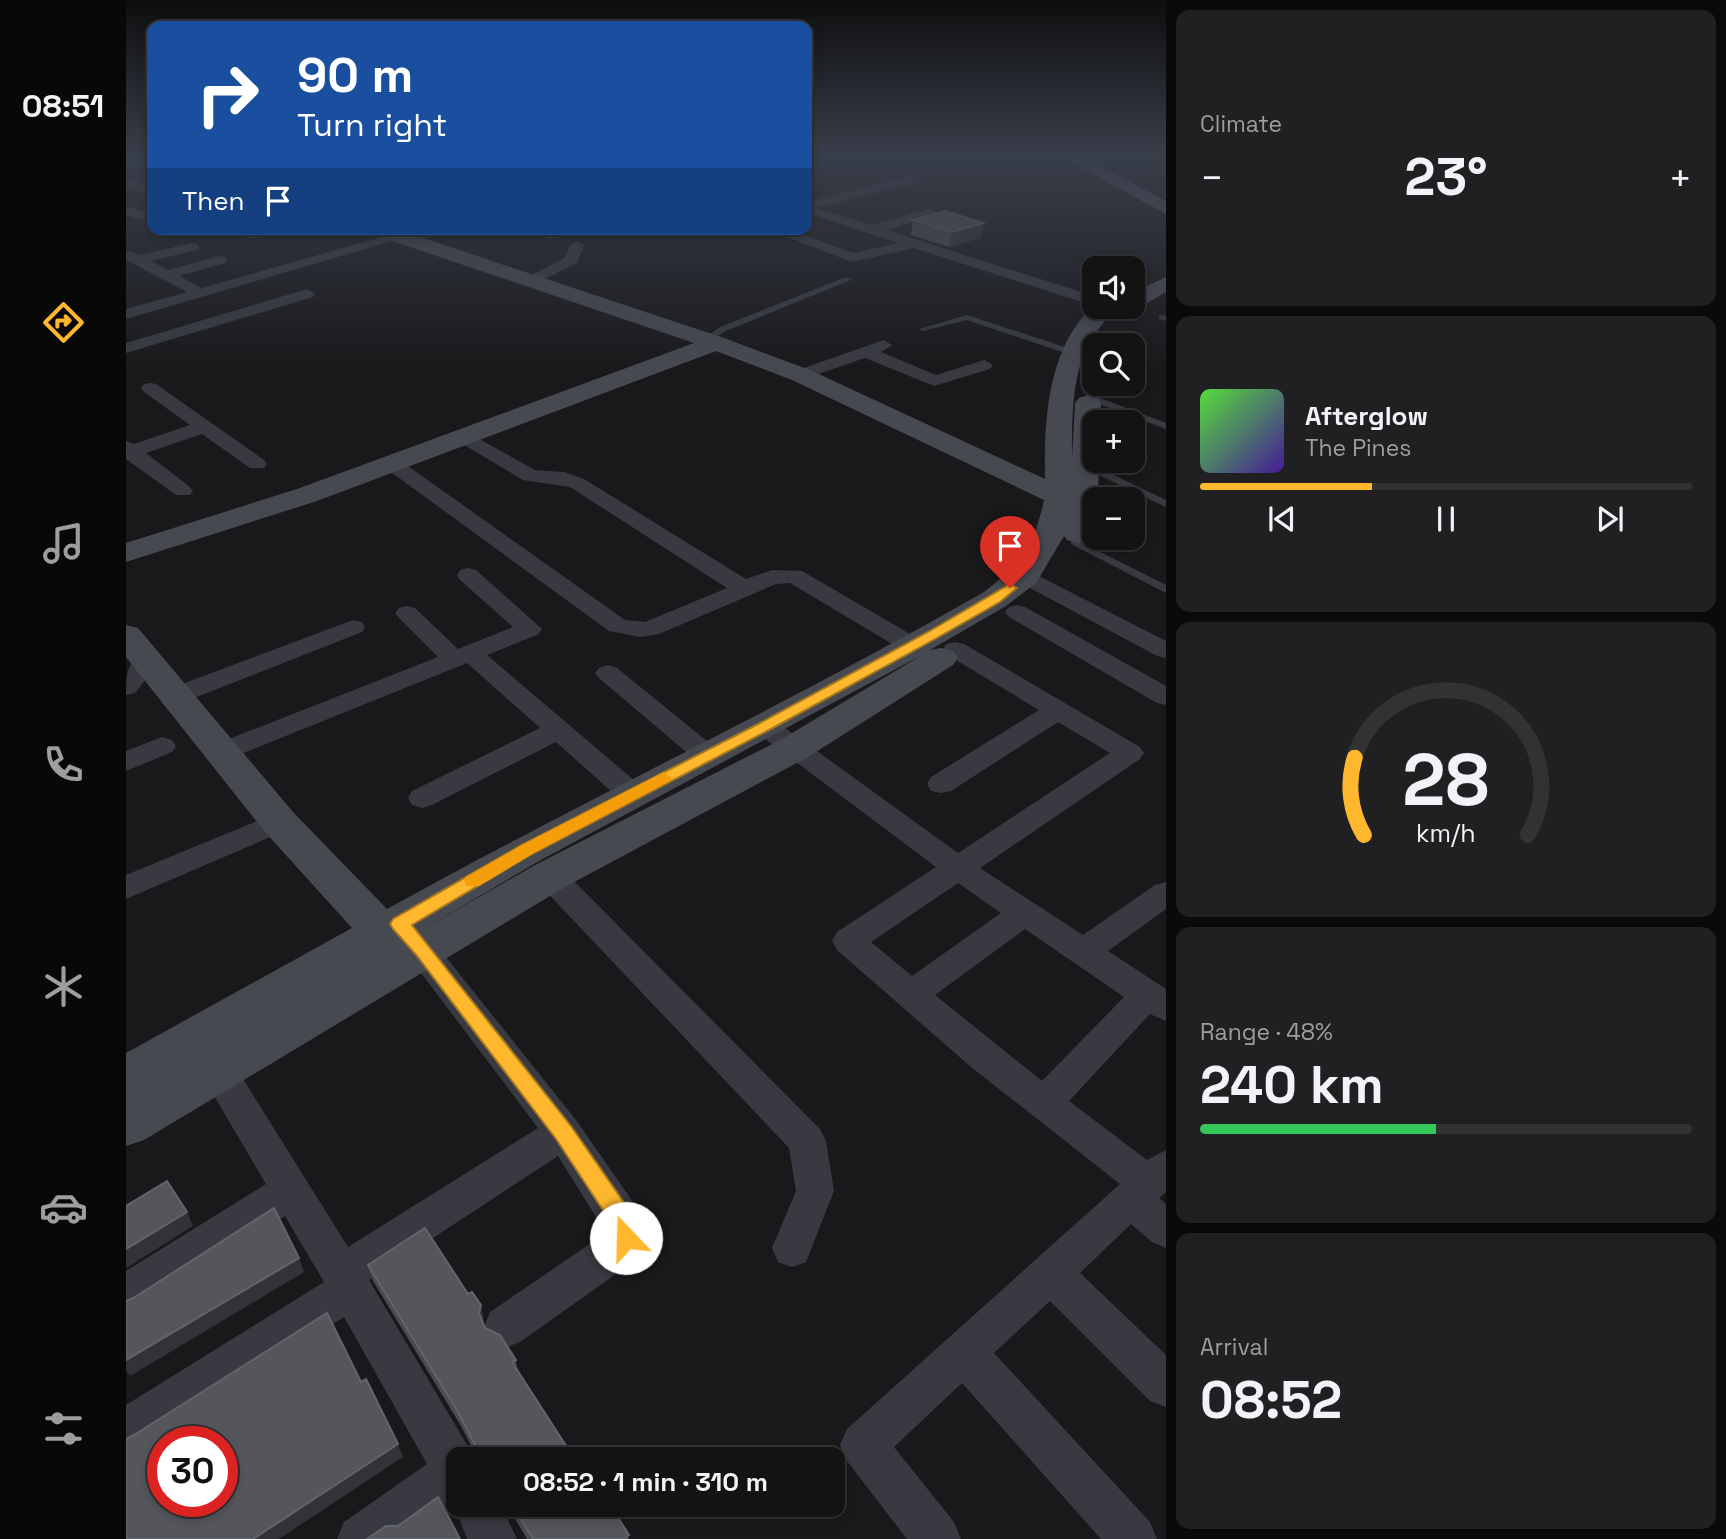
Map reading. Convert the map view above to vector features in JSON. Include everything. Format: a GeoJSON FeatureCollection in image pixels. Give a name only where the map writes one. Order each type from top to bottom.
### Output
{"type":"FeatureCollection","features":[{"type":"Feature","properties":{"kind":"street"},"geometry":{"type":"LineString","coordinates":[[860,227],[1082,297]]}},
{"type":"Feature","properties":{"kind":"street"},"geometry":{"type":"LineString","coordinates":[[870,230],[882,227]]}},
{"type":"Feature","properties":{"kind":"street"},"geometry":{"type":"LineString","coordinates":[[126,314],[207,299],[402,235]]}},
{"type":"Feature","properties":{"kind":"street"},"geometry":{"type":"LineString","coordinates":[[414,235],[808,373],[1072,492]]}},
{"type":"Feature","properties":{"kind":"street"},"geometry":{"type":"LineString","coordinates":[[414,235],[713,338]]}},
{"type":"Feature","properties":{"kind":"street"},"geometry":{"type":"LineString","coordinates":[[789,235],[852,258],[914,244]]}},
{"type":"Feature","properties":{"kind":"street"},"geometry":{"type":"LineString","coordinates":[[538,277],[572,260],[577,245]]}},
{"type":"Feature","properties":{"kind":"street"},"geometry":{"type":"LineString","coordinates":[[132,257],[192,247]]}},
{"type":"Feature","properties":{"kind":"street"},"geometry":{"type":"LineString","coordinates":[[132,257],[233,316]]}},
{"type":"Feature","properties":{"kind":"street"},"geometry":{"type":"LineString","coordinates":[[165,275],[220,260]]}},
{"type":"Feature","properties":{"kind":"street"},"geometry":{"type":"LineString","coordinates":[[1145,284],[1166,274]]}},
{"type":"Feature","properties":{"kind":"street"},"geometry":{"type":"LineString","coordinates":[[1145,295],[1166,283]]}},
{"type":"Feature","properties":{"kind":"street"},"geometry":{"type":"LineString","coordinates":[[126,348],[149,335],[233,316],[307,294],[289,285]]}},
{"type":"Feature","properties":{"kind":"street"},"geometry":{"type":"LineString","coordinates":[[126,299],[144,309]]}},
{"type":"Feature","properties":{"kind":"street"},"geometry":{"type":"LineString","coordinates":[[149,335],[174,351]]}},
{"type":"Feature","properties":{"kind":"street"},"geometry":{"type":"LineString","coordinates":[[126,553],[307,495],[713,338]]}},
{"type":"Feature","properties":{"kind":"street"},"geometry":{"type":"LineString","coordinates":[[808,373],[893,342]]}},
{"type":"Feature","properties":{"kind":"street"},"geometry":{"type":"LineString","coordinates":[[867,352],[934,381],[984,365]]}},
{"type":"Feature","properties":{"kind":"street"},"geometry":{"type":"LineString","coordinates":[[150,388],[257,464]]}},
{"type":"Feature","properties":{"kind":"street"},"geometry":{"type":"LineString","coordinates":[[126,1124],[218,1072],[402,936],[526,850],[708,756],[780,737],[956,649],[1030,592],[1072,492],[1087,396]]}},
{"type":"Feature","properties":{"kind":"street"},"geometry":{"type":"LineString","coordinates":[[128,450],[204,427]]}},
{"type":"Feature","properties":{"kind":"street"},"geometry":{"type":"LineString","coordinates":[[463,436],[530,476],[564,478],[577,483],[744,588]]}},
{"type":"Feature","properties":{"kind":"street"},"geometry":{"type":"LineString","coordinates":[[128,450],[183,491]]}},
{"type":"Feature","properties":{"kind":"street"},"geometry":{"type":"LineString","coordinates":[[391,463],[618,626],[640,630],[650,628],[772,577],[794,576],[913,646]]}},
{"type":"Feature","properties":{"kind":"street"},"geometry":{"type":"LineString","coordinates":[[222,752],[530,629],[468,575]]}},
{"type":"Feature","properties":{"kind":"street"},"geometry":{"type":"LineString","coordinates":[[1030,592],[1166,697]]}},
{"type":"Feature","properties":{"kind":"street"},"geometry":{"type":"LineString","coordinates":[[126,1077],[198,1037],[402,936],[550,876],[780,737],[913,646],[995,599],[1030,592],[1166,651]]}},
{"type":"Feature","properties":{"kind":"street"},"geometry":{"type":"LineString","coordinates":[[407,613],[560,729],[632,793]]}},
{"type":"Feature","properties":{"kind":"street"},"geometry":{"type":"LineString","coordinates":[[175,696],[353,627]]}},
{"type":"Feature","properties":{"kind":"street"},"geometry":{"type":"LineString","coordinates":[[956,649],[1130,753],[848,941],[1044,1103],[1148,1183],[1166,1229]]}},
{"type":"Feature","properties":{"kind":"street"},"geometry":{"type":"LineString","coordinates":[[133,661],[175,696],[279,822],[402,936],[563,1132],[626,1225],[626,1238],[619,1248],[505,1327]]}},
{"type":"Feature","properties":{"kind":"street"},"geometry":{"type":"LineString","coordinates":[[608,673],[708,756]]}},
{"type":"Feature","properties":{"kind":"street"},"geometry":{"type":"LineString","coordinates":[[941,784],[1057,711]]}},
{"type":"Feature","properties":{"kind":"street"},"geometry":{"type":"LineString","coordinates":[[422,798],[560,729]]}},
{"type":"Feature","properties":{"kind":"street"},"geometry":{"type":"LineString","coordinates":[[780,737],[959,869],[1157,1001],[1044,1103]]}},
{"type":"Feature","properties":{"kind":"street"},"geometry":{"type":"LineString","coordinates":[[126,762],[162,747]]}},
{"type":"Feature","properties":{"kind":"street"},"geometry":{"type":"LineString","coordinates":[[126,888],[279,822]]}},
{"type":"Feature","properties":{"kind":"street"},"geometry":{"type":"LineString","coordinates":[[550,876],[807,1141],[815,1191],[792,1248]]}},
{"type":"Feature","properties":{"kind":"street"},"geometry":{"type":"LineString","coordinates":[[1083,953],[1166,892]]}},
{"type":"Feature","properties":{"kind":"street"},"geometry":{"type":"LineString","coordinates":[[911,995],[1024,913]]}},
{"type":"Feature","properties":{"kind":"street"},"geometry":{"type":"LineString","coordinates":[[198,1037],[347,1281],[446,1452]]}},
{"type":"Feature","properties":{"kind":"street"},"geometry":{"type":"LineString","coordinates":[[126,1431],[563,1132]]}},
{"type":"Feature","properties":{"kind":"street"},"geometry":{"type":"LineString","coordinates":[[937,1539],[863,1446],[1148,1183]]}},
{"type":"Feature","properties":{"kind":"street"},"geometry":{"type":"LineString","coordinates":[[126,1294],[290,1191]]}},
{"type":"Feature","properties":{"kind":"street"},"geometry":{"type":"LineString","coordinates":[[1051,1273],[1166,1385]]}},
{"type":"Feature","properties":{"kind":"street"},"geometry":{"type":"LineString","coordinates":[[964,1353],[1133,1539]]}},
{"type":"Feature","properties":{"kind":"street"},"geometry":{"type":"LineString","coordinates":[[361,1539],[446,1493]]}},
{"type":"Feature","properties":{"kind":"street"},"geometry":{"type":"LineString","coordinates":[[482,1517],[493,1539]]}},
{"type":"Feature","properties":{"kind":"lane"},"geometry":{"type":"LineString","coordinates":[[713,338],[849,279]]}},
{"type":"Feature","properties":{"kind":"lane"},"geometry":{"type":"LineString","coordinates":[[923,329],[967,317],[1082,349]]}},
{"type":"Feature","properties":{"kind":"lane"},"geometry":{"type":"LineString","coordinates":[[1137,396],[1166,426]]}},
{"type":"Feature","properties":{"kind":"lane"},"geometry":{"type":"LineString","coordinates":[[1072,492],[1166,503]]}},
{"type":"Feature","properties":{"kind":"lane"},"geometry":{"type":"LineString","coordinates":[[1072,492],[1166,590]]}},
{"type":"Feature","properties":{"kind":"building"},"geometry":{"type":"Polygon","coordinates":[[[935,227],[970,227],[952,232],[935,227]]]}},
{"type":"Feature","properties":{"kind":"building"},"geometry":{"type":"Polygon","coordinates":[[[167,1181],[187,1212],[126,1249],[126,1206],[167,1181]]]}},
{"type":"Feature","properties":{"kind":"building"},"geometry":{"type":"Polygon","coordinates":[[[274,1208],[299,1258],[126,1360],[126,1301],[274,1208]]]}},
{"type":"Feature","properties":{"kind":"building"},"geometry":{"type":"Polygon","coordinates":[[[425,1228],[468,1294],[472,1292],[481,1305],[479,1313],[485,1328],[500,1335],[516,1360],[512,1362],[567,1447],[474,1447],[458,1412],[368,1265],[425,1228]]]}},
{"type":"Feature","properties":{"kind":"building"},"geometry":{"type":"Polygon","coordinates":[[[327,1313],[361,1382],[366,1379],[398,1444],[253,1539],[126,1539],[126,1439],[147,1427],[147,1517],[238,1517],[238,1426],[148,1426],[327,1313]]]}},
{"type":"Feature","properties":{"kind":"building"},"geometry":{"type":"Polygon","coordinates":[[[438,1497],[446,1517],[460,1539],[367,1539],[386,1526],[398,1526],[438,1497]]]}},
{"type":"Feature","properties":{"kind":"building"},"geometry":{"type":"Polygon","coordinates":[[[519,1517],[618,1517],[629,1535],[624,1539],[533,1539],[519,1517]]]}},
{"type":"Feature","properties":{"kind":"slow traffic"},"geometry":{"type":"LineString","coordinates":[[473,881],[526,850],[664,778]]}},
{"type":"Feature","properties":{"kind":"route"},"geometry":{"type":"LineString","coordinates":[[626,1238],[626,1225],[563,1132],[424,951],[399,924],[526,850],[933,635],[1010,588]]}}]}
